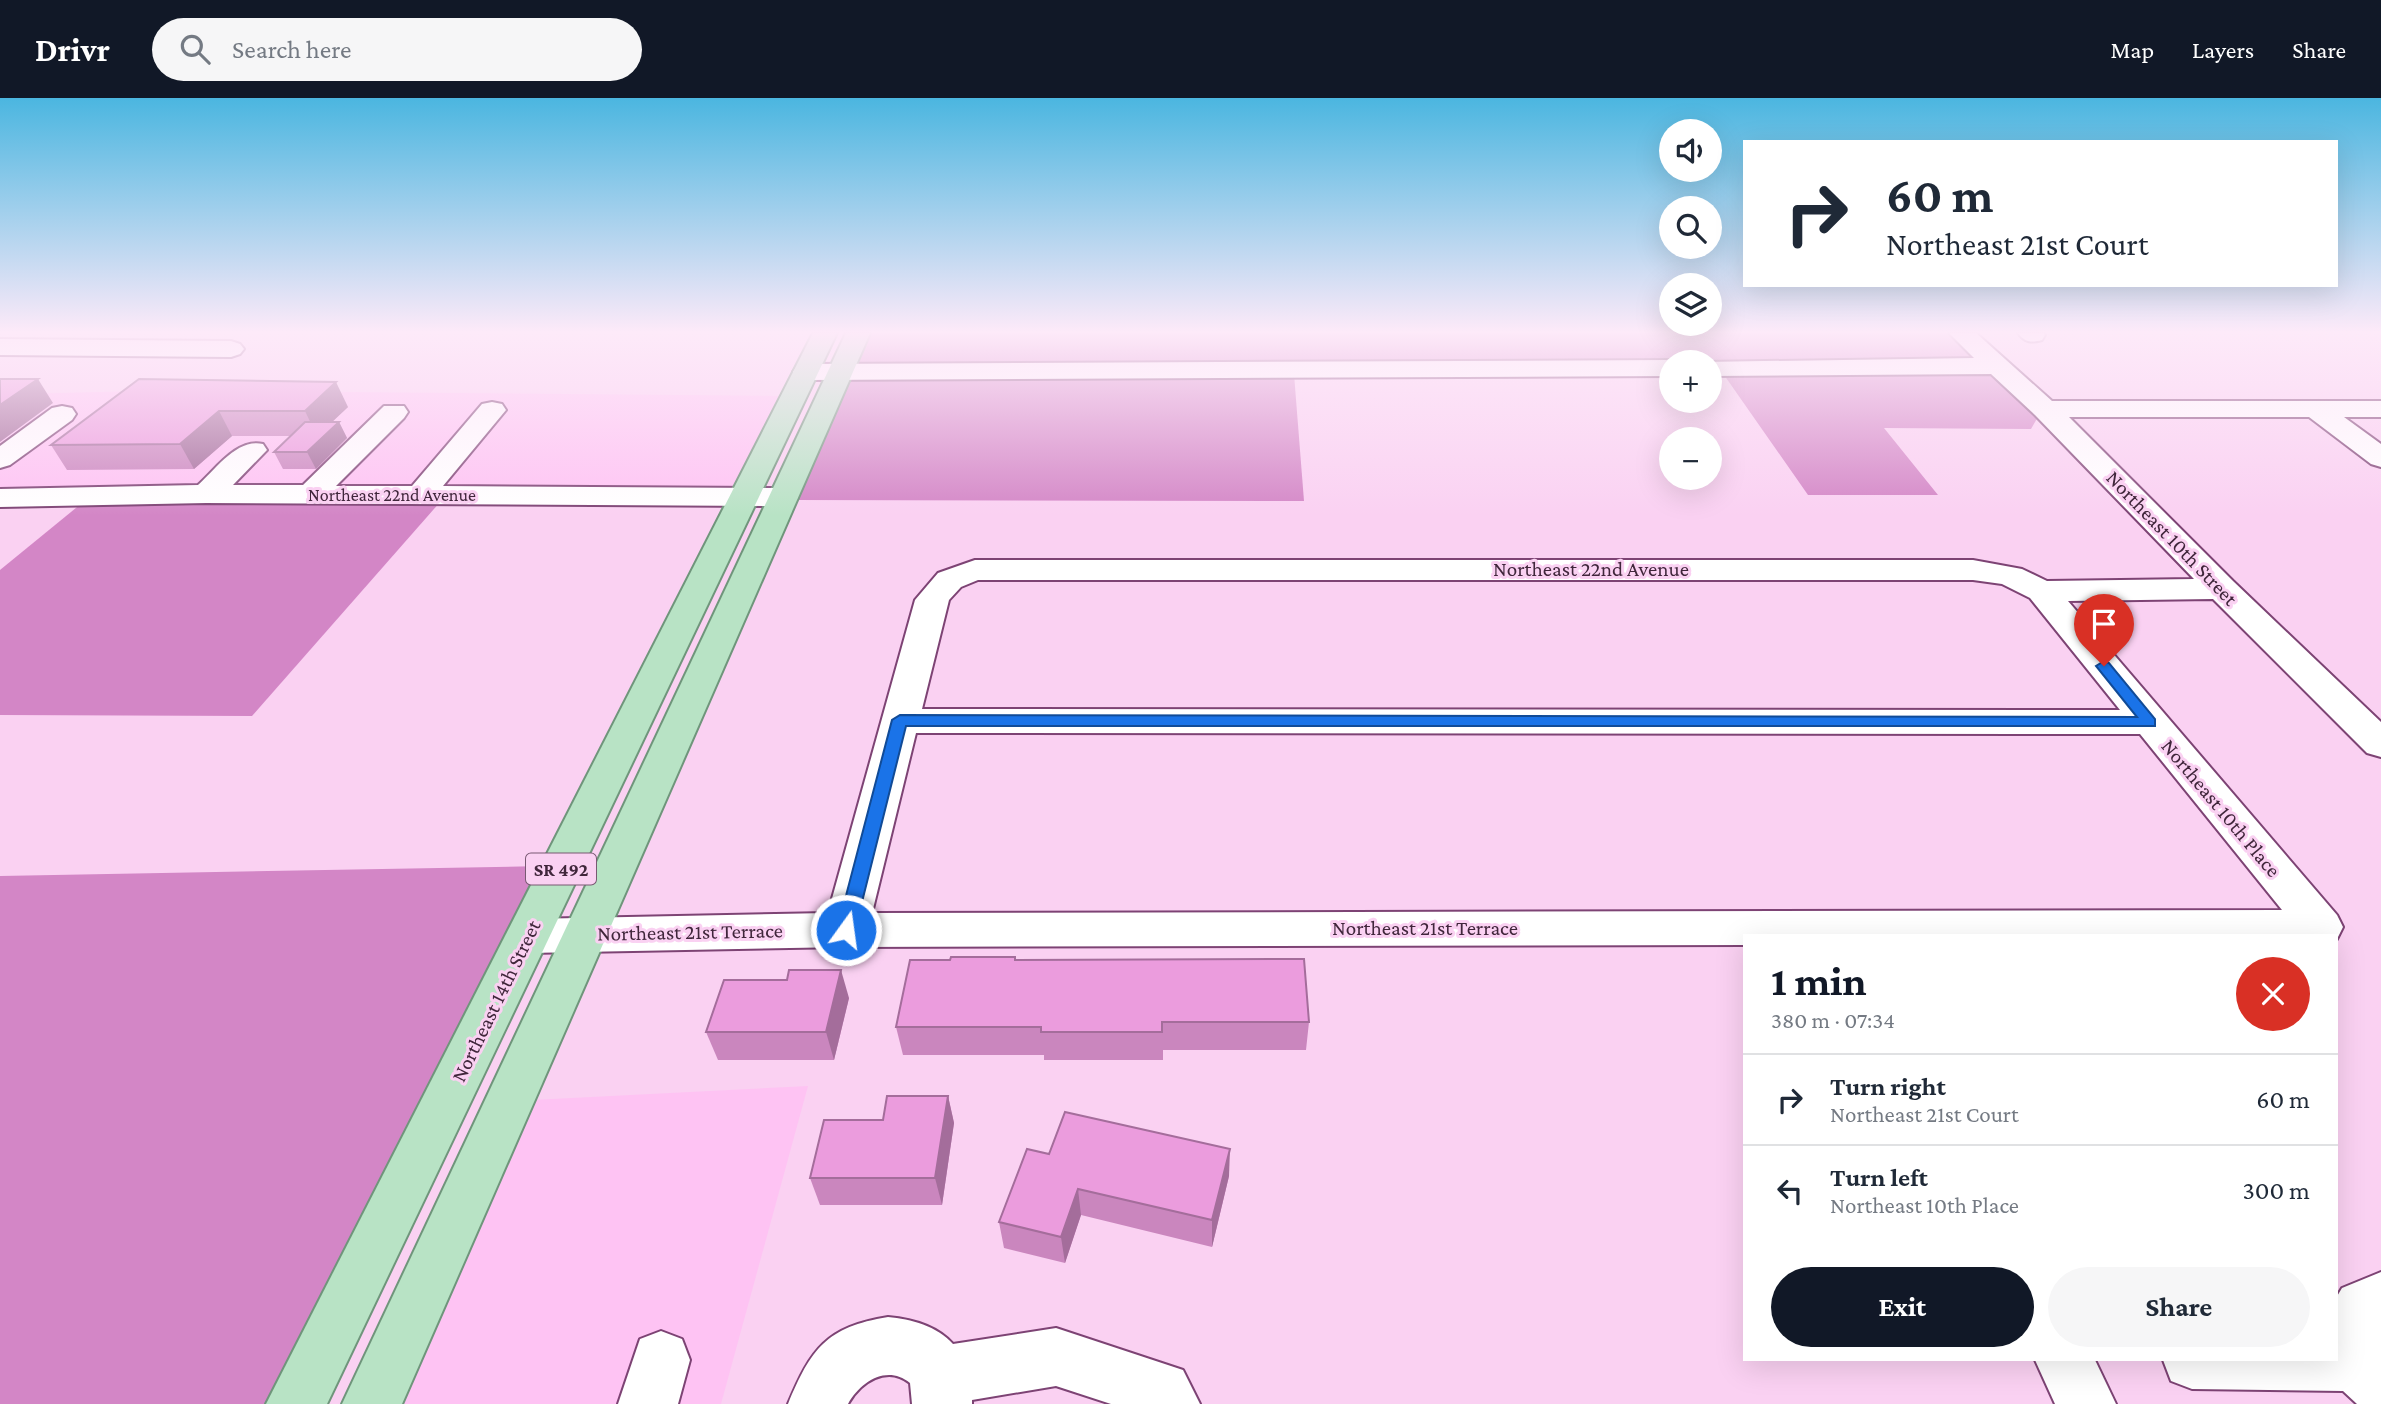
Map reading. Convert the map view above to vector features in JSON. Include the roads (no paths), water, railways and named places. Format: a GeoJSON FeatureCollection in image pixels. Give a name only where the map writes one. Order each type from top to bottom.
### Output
{"type":"FeatureCollection","features":[{"type":"Feature","properties":{"kind":"main road","name":"Northeast 14th Street"},"geometry":{"type":"LineString","coordinates":[[372,1404],[585,934],[764,497],[813,394]]}},
{"type":"Feature","properties":{"kind":"main road","name":"Northeast 14th Street"},"geometry":{"type":"LineString","coordinates":[[296,1404],[528,936],[764,497]]}},
{"type":"Feature","properties":{"kind":"street","name":"Northeast 10th Street"},"geometry":{"type":"LineString","coordinates":[[2027,394],[2381,744]]}},
{"type":"Feature","properties":{"kind":"street"},"geometry":{"type":"LineString","coordinates":[[2045,409],[2381,409]]}},
{"type":"Feature","properties":{"kind":"street"},"geometry":{"type":"LineString","coordinates":[[2315,409],[2381,458]]}},
{"type":"Feature","properties":{"kind":"street"},"geometry":{"type":"LineString","coordinates":[[420,495],[492,410]]}},
{"type":"Feature","properties":{"kind":"street"},"geometry":{"type":"LineString","coordinates":[[311,494],[394,412]]}},
{"type":"Feature","properties":{"kind":"street"},"geometry":{"type":"LineString","coordinates":[[0,459],[62,414]]}},
{"type":"Feature","properties":{"kind":"street"},"geometry":{"type":"LineString","coordinates":[[206,494],[253,450]]}},
{"type":"Feature","properties":{"kind":"street","name":"Northeast 22nd Avenue"},"geometry":{"type":"LineString","coordinates":[[13,498],[206,494],[764,497]]}},
{"type":"Feature","properties":{"kind":"street"},"geometry":{"type":"LineString","coordinates":[[0,519],[13,498]]}},
{"type":"Feature","properties":{"kind":"street","name":"Northeast 22nd Avenue"},"geometry":{"type":"LineString","coordinates":[[900,720],[932,600],[940,586],[955,576],[996,568],[1973,570],[2010,576],[2042,591],[2224,589]]}},
{"type":"Feature","properties":{"kind":"street","name":"Northeast 10th Place"},"geometry":{"type":"LineString","coordinates":[[2042,591],[2321,926]]}},
{"type":"Feature","properties":{"kind":"street"},"geometry":{"type":"LineString","coordinates":[[846,930],[900,720],[2150,722]]}},
{"type":"Feature","properties":{"kind":"street","name":"Northeast 21st Terrace"},"geometry":{"type":"LineString","coordinates":[[528,936],[846,930],[2321,926]]}},
{"type":"Feature","properties":{"kind":"street"},"geometry":{"type":"LineString","coordinates":[[2205,1361],[2368,1374],[2350,1329],[2362,1308],[2381,1300]]}},
{"type":"Feature","properties":{"kind":"street"},"geometry":{"type":"LineString","coordinates":[[818,1404],[832,1374],[860,1352],[892,1344],[921,1353],[941,1390],[1056,1357],[1162,1391],[1170,1404]]}},
{"type":"Feature","properties":{"kind":"street"},"geometry":{"type":"LineString","coordinates":[[2064,1361],[2086,1404]]}}]}
